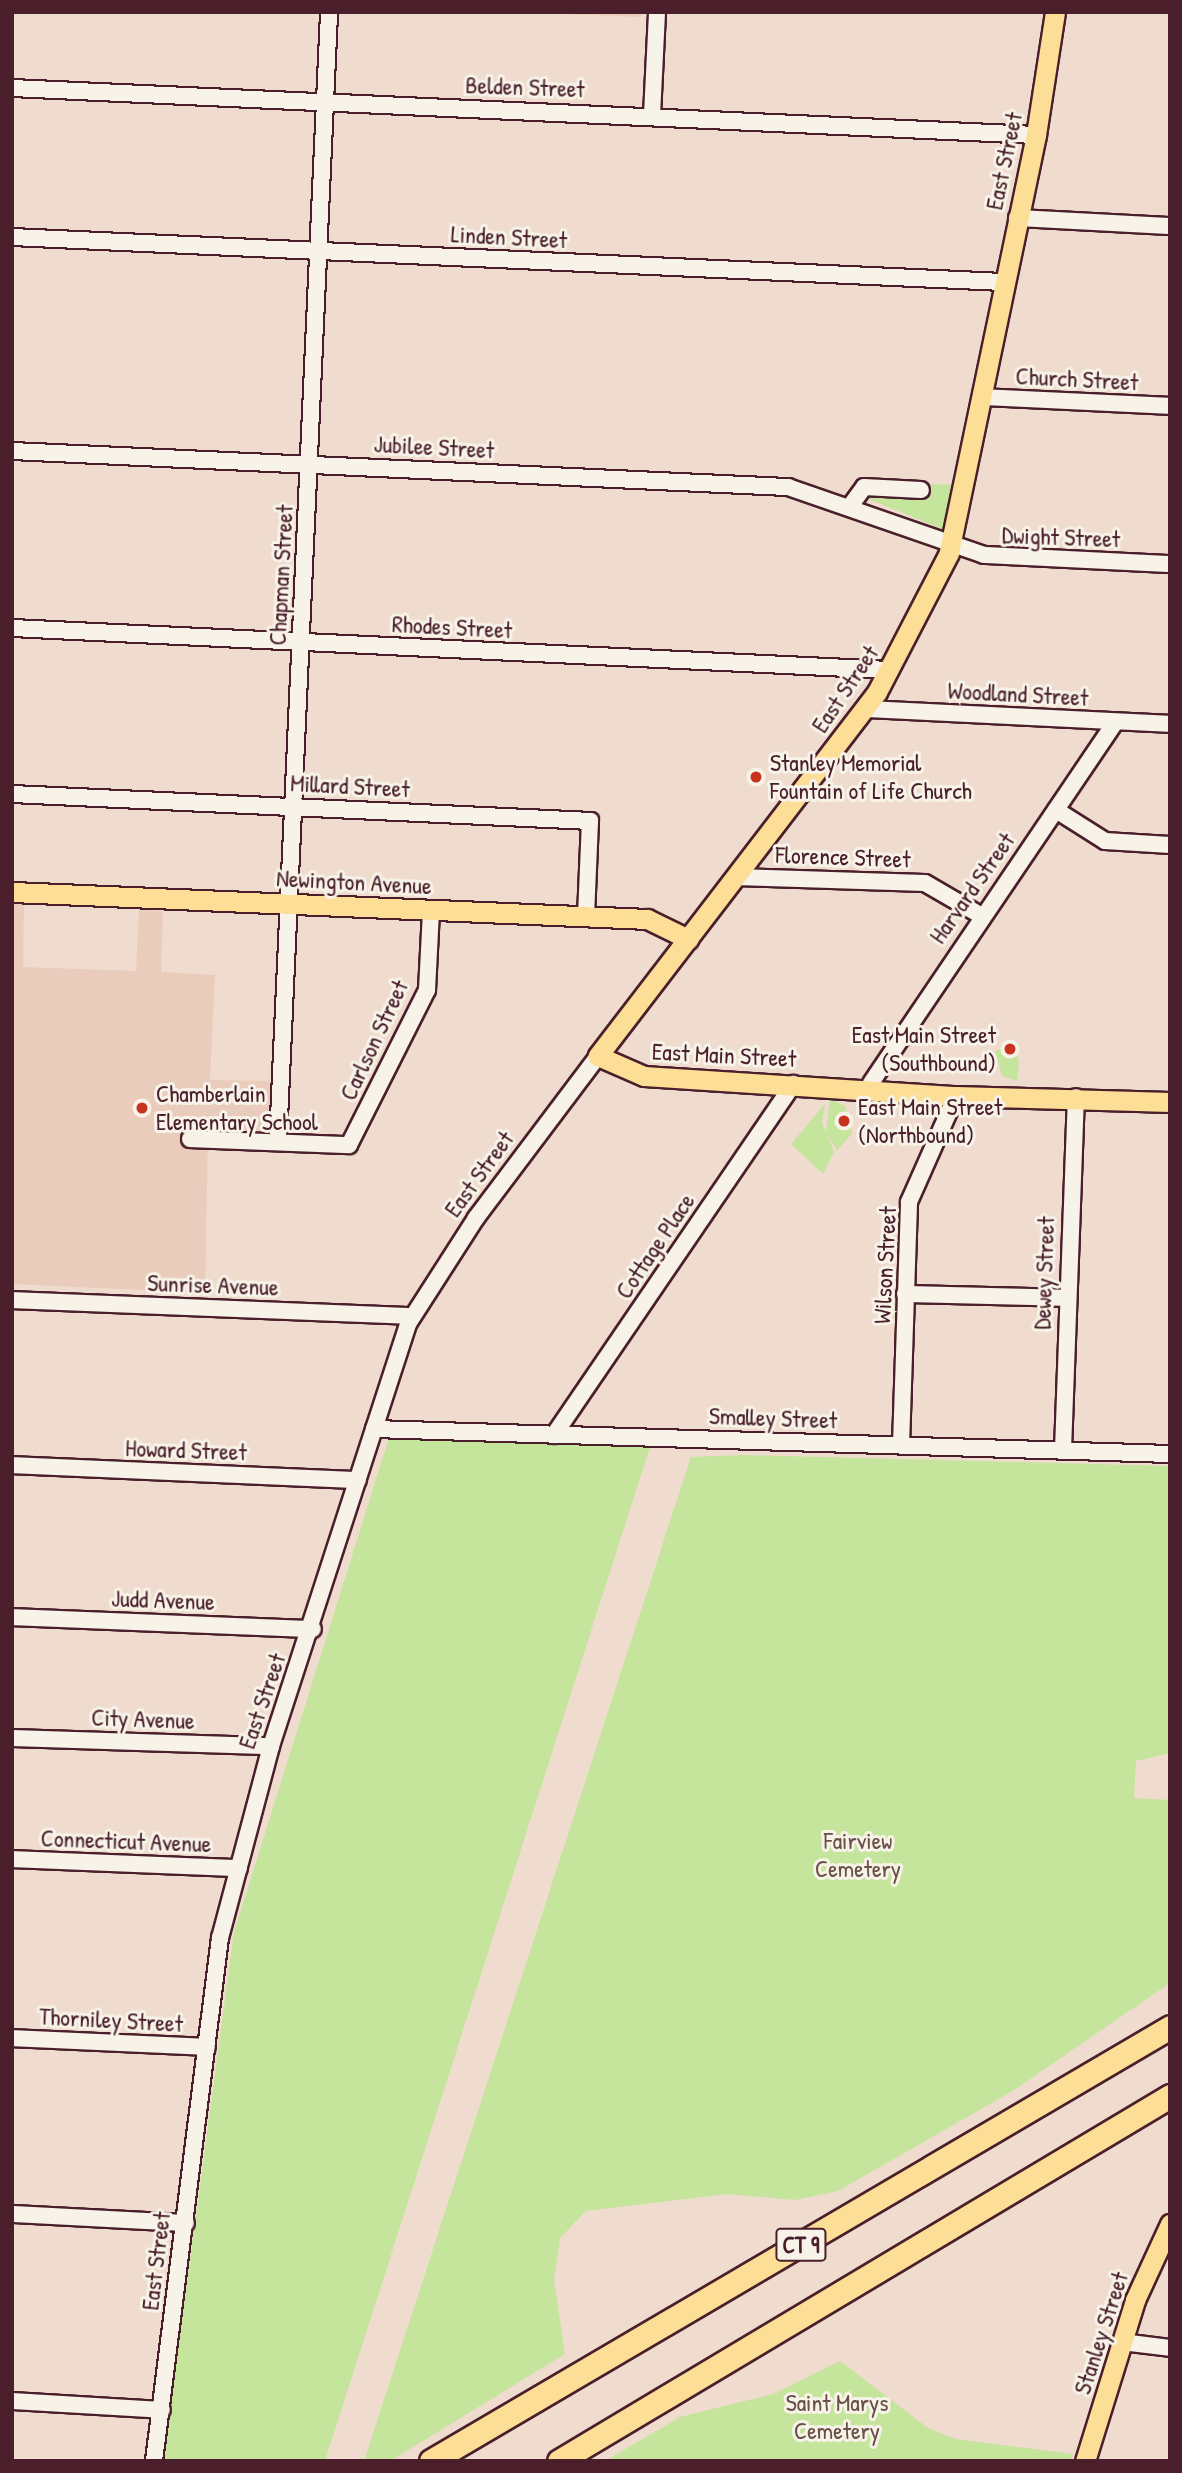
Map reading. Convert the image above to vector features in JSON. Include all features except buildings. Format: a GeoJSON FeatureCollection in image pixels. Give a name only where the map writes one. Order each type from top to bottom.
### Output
{"type":"FeatureCollection","features":[{"type":"Feature","properties":{"kind":"highway","name":"CT 9"},"geometry":{"type":"LineString","coordinates":[[431,2461],[1170,2027]]}},
{"type":"Feature","properties":{"kind":"highway","name":"CT 9"},"geometry":{"type":"LineString","coordinates":[[559,2461],[1170,2096]]}},
{"type":"Feature","properties":{"kind":"main road","name":"East Street"},"geometry":{"type":"LineString","coordinates":[[598,1056],[865,709],[890,670],[953,545],[1003,282],[1036,135],[1055,12]]}},
{"type":"Feature","properties":{"kind":"main road","name":"Newington Avenue"},"geometry":{"type":"LineString","coordinates":[[12,892],[658,921],[688,939]]}},
{"type":"Feature","properties":{"kind":"main road","name":"East Main Street"},"geometry":{"type":"LineString","coordinates":[[598,1056],[636,1075],[1170,1102]]}},
{"type":"Feature","properties":{"kind":"main road","name":"East Main Street"},"geometry":{"type":"LineString","coordinates":[[861,1085],[956,1096],[992,1094]]}},
{"type":"Feature","properties":{"kind":"main road","name":"Stanley Street"},"geometry":{"type":"LineString","coordinates":[[1085,2461],[1122,2342],[1170,2224]]}},
{"type":"Feature","properties":{"kind":"street","name":"Chapman Street"},"geometry":{"type":"LineString","coordinates":[[278,1141],[329,12]]}},
{"type":"Feature","properties":{"kind":"street"},"geometry":{"type":"LineString","coordinates":[[652,115],[657,12]]}},
{"type":"Feature","properties":{"kind":"street","name":"Belden Street"},"geometry":{"type":"LineString","coordinates":[[12,88],[652,115],[1036,135]]}},
{"type":"Feature","properties":{"kind":"street"},"geometry":{"type":"LineString","coordinates":[[1017,218],[1170,226]]}},
{"type":"Feature","properties":{"kind":"street","name":"Linden Street"},"geometry":{"type":"LineString","coordinates":[[12,237],[1003,282]]}},
{"type":"Feature","properties":{"kind":"street","name":"Church Street"},"geometry":{"type":"LineString","coordinates":[[982,397],[1170,406]]}},
{"type":"Feature","properties":{"kind":"street","name":"Jubilee Street"},"geometry":{"type":"LineString","coordinates":[[12,451],[788,487],[851,505],[953,545]]}},
{"type":"Feature","properties":{"kind":"street"},"geometry":{"type":"LineString","coordinates":[[851,505],[864,487],[921,490]]}},
{"type":"Feature","properties":{"kind":"street","name":"Dwight Street"},"geometry":{"type":"LineString","coordinates":[[953,545],[997,558],[1170,564]]}},
{"type":"Feature","properties":{"kind":"street","name":"Rhodes Street"},"geometry":{"type":"LineString","coordinates":[[12,628],[890,670]]}},
{"type":"Feature","properties":{"kind":"street","name":"Woodland Street"},"geometry":{"type":"LineString","coordinates":[[865,709],[1170,724]]}},
{"type":"Feature","properties":{"kind":"street","name":"Harvard Street"},"geometry":{"type":"LineString","coordinates":[[861,1085],[1056,810],[1115,722]]}},
{"type":"Feature","properties":{"kind":"street","name":"Millard Street"},"geometry":{"type":"LineString","coordinates":[[12,794],[590,821],[586,917]]}},
{"type":"Feature","properties":{"kind":"street"},"geometry":{"type":"LineString","coordinates":[[1056,810],[1105,841],[1170,845]]}},
{"type":"Feature","properties":{"kind":"street","name":"Florence Street"},"geometry":{"type":"LineString","coordinates":[[736,877],[925,883],[980,915]]}},
{"type":"Feature","properties":{"kind":"street","name":"Carlson Street"},"geometry":{"type":"LineString","coordinates":[[278,1141],[349,1144],[426,990],[431,911]]}},
{"type":"Feature","properties":{"kind":"street","name":"East Street"},"geometry":{"type":"LineString","coordinates":[[154,2461],[220,1938],[271,1746],[313,1629],[374,1429],[412,1316],[492,1195],[598,1056]]}},
{"type":"Feature","properties":{"kind":"street","name":"Cottage Place"},"geometry":{"type":"LineString","coordinates":[[554,1435],[793,1083]]}},
{"type":"Feature","properties":{"kind":"street","name":"Wilson Street"},"geometry":{"type":"LineString","coordinates":[[901,1445],[909,1202],[956,1096]]}},
{"type":"Feature","properties":{"kind":"street","name":"Dewey Street"},"geometry":{"type":"LineString","coordinates":[[1063,1450],[1065,1298],[1076,1097]]}},
{"type":"Feature","properties":{"kind":"street"},"geometry":{"type":"LineString","coordinates":[[190,1139],[278,1141]]}},
{"type":"Feature","properties":{"kind":"street"},"geometry":{"type":"LineString","coordinates":[[905,1294],[1065,1298]]}},
{"type":"Feature","properties":{"kind":"street","name":"Sunrise Avenue"},"geometry":{"type":"LineString","coordinates":[[12,1300],[412,1316]]}},
{"type":"Feature","properties":{"kind":"street","name":"Smalley Street"},"geometry":{"type":"LineString","coordinates":[[374,1429],[1170,1454]]}},
{"type":"Feature","properties":{"kind":"street","name":"Howard Street"},"geometry":{"type":"LineString","coordinates":[[12,1465],[358,1480]]}},
{"type":"Feature","properties":{"kind":"street","name":"Judd Avenue"},"geometry":{"type":"LineString","coordinates":[[12,1617],[313,1629]]}},
{"type":"Feature","properties":{"kind":"street","name":"City Avenue"},"geometry":{"type":"LineString","coordinates":[[12,1738],[271,1746]]}},
{"type":"Feature","properties":{"kind":"street","name":"Connecticut Avenue"},"geometry":{"type":"LineString","coordinates":[[12,1859],[239,1868]]}},
{"type":"Feature","properties":{"kind":"street","name":"Thorniley Street"},"geometry":{"type":"LineString","coordinates":[[12,2038],[208,2047]]}},
{"type":"Feature","properties":{"kind":"street"},"geometry":{"type":"LineString","coordinates":[[12,2214],[186,2223]]}},
{"type":"Feature","properties":{"kind":"street"},"geometry":{"type":"LineString","coordinates":[[1122,2342],[1170,2348]]}},
{"type":"Feature","properties":{"kind":"street"},"geometry":{"type":"LineString","coordinates":[[12,2401],[162,2410]]}},
{"type":"Feature","properties":{"kind":"shaded area"},"geometry":{"type":"Polygon","coordinates":[[[512,12],[642,12],[641,17],[512,12]]]}},
{"type":"Feature","properties":{"kind":"shaded area","name":"Chamberlain Elementary School"},"geometry":{"type":"Polygon","coordinates":[[[12,904],[24,904],[23,967],[136,971],[139,910],[163,911],[161,972],[215,975],[210,1080],[274,1081],[270,1135],[208,1134],[205,1293],[12,1284],[12,904]]]}},
{"type":"Feature","properties":{"kind":"green space"},"geometry":{"type":"Polygon","coordinates":[[[927,484],[958,485],[945,530],[866,498],[926,498],[927,484]]]}},
{"type":"Feature","properties":{"kind":"green space"},"geometry":{"type":"Polygon","coordinates":[[[1014,1040],[1019,1064],[1017,1081],[1002,1076],[995,1052],[1014,1040]]]}},
{"type":"Feature","properties":{"kind":"green space"},"geometry":{"type":"Polygon","coordinates":[[[830,1099],[845,1106],[852,1134],[837,1150],[826,1133],[830,1099]]]}},
{"type":"Feature","properties":{"kind":"green space"},"geometry":{"type":"Polygon","coordinates":[[[825,1104],[822,1123],[834,1152],[823,1174],[791,1144],[825,1104]]]}},
{"type":"Feature","properties":{"kind":"green space"},"geometry":{"type":"Polygon","coordinates":[[[389,1438],[650,1447],[325,2461],[163,2461],[234,1932],[389,1438]]]}},
{"type":"Feature","properties":{"kind":"green space","name":"Fairview Cemetery"},"geometry":{"type":"Polygon","coordinates":[[[743,1455],[1170,1466],[1170,1753],[1136,1761],[1134,1798],[1170,1800],[1170,1983],[1014,2090],[838,2191],[795,2200],[727,2194],[586,2211],[560,2238],[554,2280],[565,2354],[390,2461],[364,2461],[691,1457],[743,1455]]]}},
{"type":"Feature","properties":{"kind":"green space","name":"Saint Marys Cemetery"},"geometry":{"type":"Polygon","coordinates":[[[840,2361],[928,2428],[955,2439],[1073,2454],[1071,2461],[605,2461],[680,2417],[773,2394],[840,2361]]]}},
{"type":"Feature","properties":{"kind":"place","name":"Stanley Memorial Fountain of Life Church"},"geometry":{"type":"Point","coordinates":[756,777]}},
{"type":"Feature","properties":{"kind":"place","name":"East Main Street (Southbound)"},"geometry":{"type":"Point","coordinates":[1010,1049]}},
{"type":"Feature","properties":{"kind":"place","name":"Chamberlain Elementary School"},"geometry":{"type":"Point","coordinates":[142,1108]}},
{"type":"Feature","properties":{"kind":"place","name":"East Main Street (Northbound)"},"geometry":{"type":"Point","coordinates":[844,1121]}}]}
